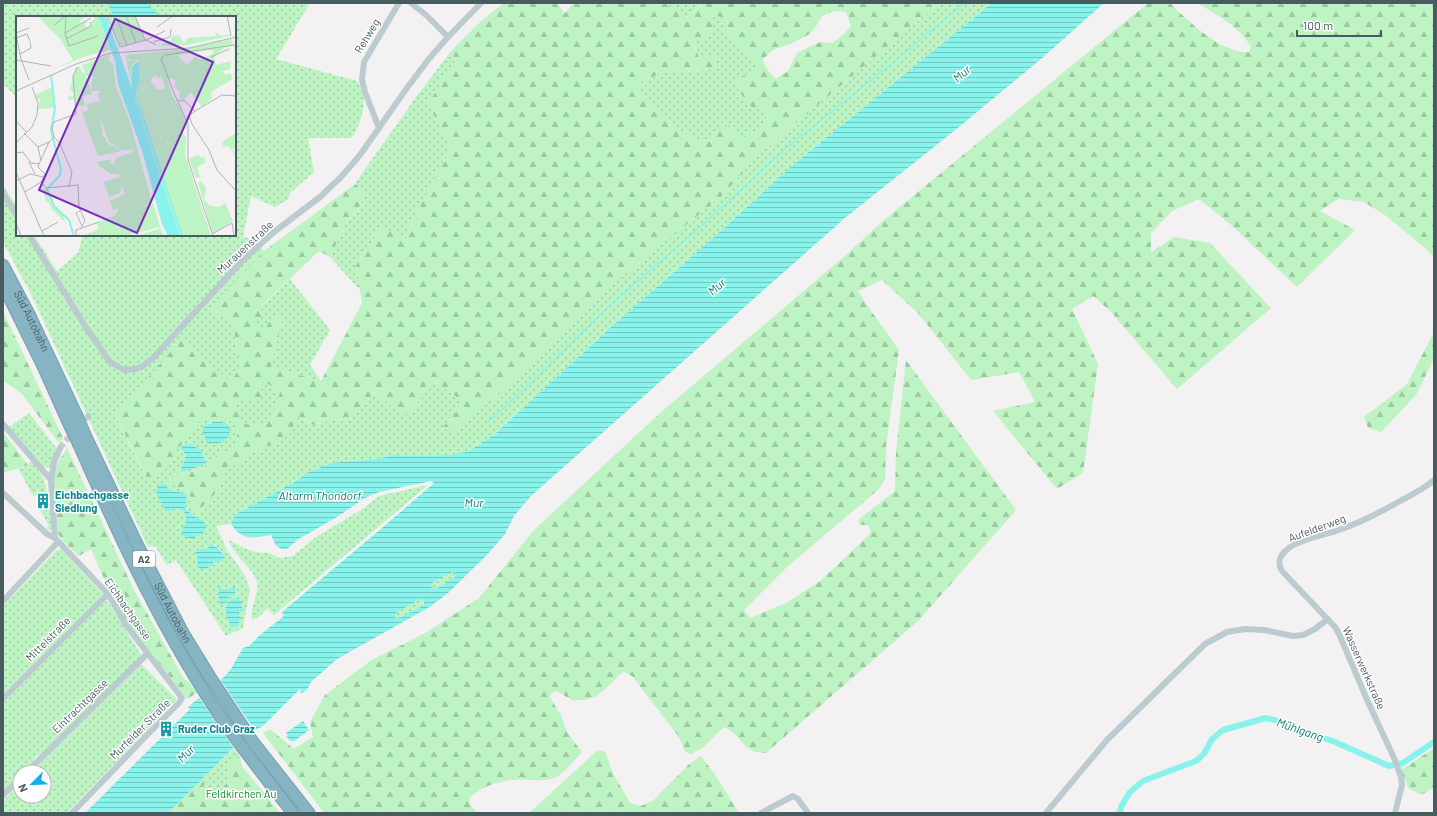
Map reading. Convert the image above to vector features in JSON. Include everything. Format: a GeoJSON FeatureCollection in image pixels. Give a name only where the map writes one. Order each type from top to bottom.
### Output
{"type":"FeatureCollection","features":[{"type":"Feature","properties":{"kind":"highway","name":"Süd Autobahn"},"geometry":{"type":"LineString","coordinates":[[3,265],[80,418],[82,441],[104,503],[152,601],[200,685],[244,750],[293,813]]}},
{"type":"Feature","properties":{"kind":"highway","name":"Süd Autobahn"},"geometry":{"type":"LineString","coordinates":[[3,285],[43,366],[80,418]]}},
{"type":"Feature","properties":{"kind":"highway","name":"Süd Autobahn"},"geometry":{"type":"LineString","coordinates":[[82,441],[183,633],[253,742],[309,813]]}},
{"type":"Feature","properties":{"kind":"street","name":"Rehweg"},"geometry":{"type":"LineString","coordinates":[[379,128],[362,80],[364,62],[399,3]]}},
{"type":"Feature","properties":{"kind":"street"},"geometry":{"type":"LineString","coordinates":[[411,3],[426,15],[448,37]]}},
{"type":"Feature","properties":{"kind":"street","name":"Murauenstraße"},"geometry":{"type":"LineString","coordinates":[[30,236],[85,326],[110,362],[124,370],[136,369],[143,366],[153,358],[243,260],[274,232],[320,197],[342,176],[360,155],[407,88],[448,37],[481,3]]}},
{"type":"Feature","properties":{"kind":"street"},"geometry":{"type":"LineString","coordinates":[[3,192],[16,214]]}},
{"type":"Feature","properties":{"kind":"street"},"geometry":{"type":"LineString","coordinates":[[3,424],[51,480]]}},
{"type":"Feature","properties":{"kind":"street"},"geometry":{"type":"LineString","coordinates":[[3,601],[57,540],[51,480],[54,462],[60,448]]}},
{"type":"Feature","properties":{"kind":"street","name":"Aufelderweg"},"geometry":{"type":"LineString","coordinates":[[1328,619],[1282,571],[1279,566],[1280,556],[1291,546],[1298,543],[1366,520],[1421,490],[1434,480]]}},
{"type":"Feature","properties":{"kind":"street","name":"Eichbachgasse"},"geometry":{"type":"LineString","coordinates":[[3,493],[47,534],[57,540],[108,594],[126,625],[147,654]]}},
{"type":"Feature","properties":{"kind":"street","name":"Mittelstraße"},"geometry":{"type":"LineString","coordinates":[[3,699],[108,594]]}},
{"type":"Feature","properties":{"kind":"street","name":"Wasserwerkstraße"},"geometry":{"type":"LineString","coordinates":[[1046,813],[1107,740],[1205,644],[1227,632],[1245,629],[1257,629],[1298,637],[1309,633],[1328,619],[1340,636],[1399,770],[1402,785],[1394,813]]}},
{"type":"Feature","properties":{"kind":"street","name":"Eintrachtgasse"},"geometry":{"type":"LineString","coordinates":[[35,764],[147,654]]}},
{"type":"Feature","properties":{"kind":"street","name":"Murfelder Straße"},"geometry":{"type":"LineString","coordinates":[[72,813],[181,701],[182,698],[147,654]]}},
{"type":"Feature","properties":{"kind":"street"},"geometry":{"type":"LineString","coordinates":[[3,795],[12,787]]}},
{"type":"Feature","properties":{"kind":"street"},"geometry":{"type":"LineString","coordinates":[[761,813],[793,796],[798,799],[808,813]]}},
{"type":"Feature","properties":{"kind":"green space"},"geometry":{"type":"Polygon","coordinates":[[[3,3],[310,3],[276,59],[357,81],[361,88],[364,102],[363,110],[359,124],[352,138],[308,138],[314,172],[290,193],[288,199],[275,207],[251,196],[243,237],[253,239],[264,251],[209,309],[233,323],[240,367],[231,382],[138,390],[115,415],[149,482],[192,431],[199,420],[213,418],[226,422],[234,420],[237,425],[237,441],[229,450],[216,455],[207,466],[188,473],[173,475],[169,482],[186,490],[198,511],[218,491],[224,472],[252,453],[261,449],[297,417],[314,425],[332,420],[351,419],[375,392],[400,414],[435,382],[464,402],[442,428],[492,400],[625,274],[723,195],[756,157],[939,3],[992,3],[793,165],[704,246],[611,327],[494,435],[469,451],[451,455],[394,455],[376,459],[331,463],[307,473],[293,483],[238,513],[233,518],[231,524],[216,526],[227,550],[244,574],[250,589],[243,628],[226,636],[176,560],[167,565],[155,546],[148,547],[31,294],[3,242],[3,185],[16,205],[16,236],[35,236],[57,271],[78,253],[83,236],[236,236],[236,16],[16,16],[16,96],[3,84],[3,3]],[[214,421],[207,425],[213,445],[226,423],[214,421]],[[182,446],[182,452],[186,456],[182,464],[203,465],[182,446]],[[167,487],[174,508],[180,509],[186,514],[186,523],[199,517],[190,513],[185,507],[187,500],[185,493],[172,491],[167,487]],[[215,544],[195,552],[198,558],[197,565],[214,562],[224,555],[215,544]],[[235,598],[227,603],[225,609],[228,616],[241,617],[236,614],[239,605],[235,598]]]}},
{"type":"Feature","properties":{"kind":"green space"},"geometry":{"type":"Polygon","coordinates":[[[504,3],[556,3],[565,13],[573,3],[664,3],[687,17],[701,6],[700,3],[939,3],[756,157],[723,195],[625,274],[492,400],[452,432],[442,428],[464,402],[435,382],[408,414],[400,414],[375,392],[351,419],[332,420],[314,425],[297,417],[290,434],[277,442],[252,453],[224,472],[218,491],[199,511],[193,511],[189,507],[191,497],[189,494],[169,482],[173,475],[198,470],[207,465],[217,455],[229,450],[234,444],[237,436],[237,428],[234,420],[226,422],[213,418],[199,420],[164,470],[149,482],[115,415],[181,340],[231,382],[240,367],[233,323],[209,309],[264,251],[355,184],[361,189],[363,200],[345,226],[330,257],[319,251],[261,306],[262,317],[251,323],[264,332],[271,318],[283,317],[271,367],[321,381],[362,303],[356,265],[383,226],[405,241],[410,225],[451,149],[428,104],[455,61],[452,50],[481,21],[504,3]],[[834,11],[822,16],[813,31],[808,35],[773,50],[763,59],[766,68],[776,79],[788,71],[797,53],[820,42],[832,43],[843,35],[851,26],[846,12],[834,11]],[[713,14],[714,31],[694,44],[700,60],[711,55],[715,56],[718,65],[714,69],[661,73],[637,84],[668,124],[694,138],[706,141],[716,134],[719,126],[729,126],[741,138],[762,128],[768,114],[750,106],[739,91],[737,78],[754,72],[761,64],[745,54],[726,37],[725,19],[713,14]],[[264,381],[259,386],[264,397],[249,400],[240,396],[234,408],[245,424],[264,426],[276,407],[280,392],[264,381]]]}},
{"type":"Feature","properties":{"kind":"green space"},"geometry":{"type":"Polygon","coordinates":[[[664,3],[700,3],[701,5],[687,17],[664,3]]]}},
{"type":"Feature","properties":{"kind":"green space"},"geometry":{"type":"Polygon","coordinates":[[[1148,3],[1170,3],[1186,19],[1217,42],[1228,48],[1249,52],[1251,47],[1241,33],[1227,22],[1197,3],[1432,3],[1434,6],[1434,257],[1385,215],[1364,202],[1338,199],[1320,211],[1355,230],[1297,287],[1230,224],[1199,199],[1172,211],[1151,233],[1151,252],[1174,237],[1210,243],[1271,308],[1177,389],[1111,312],[1093,296],[1072,309],[1098,364],[1083,473],[1057,489],[993,411],[1035,402],[1019,372],[971,380],[918,313],[882,280],[858,291],[899,350],[886,446],[885,479],[879,489],[787,567],[744,610],[750,618],[788,602],[820,581],[868,536],[871,531],[868,525],[859,525],[859,519],[895,491],[896,451],[906,360],[1016,510],[918,621],[766,753],[758,752],[747,747],[735,734],[724,727],[701,749],[691,754],[685,752],[679,737],[632,676],[623,672],[600,694],[589,699],[573,700],[556,691],[550,695],[561,715],[567,732],[582,752],[558,776],[543,780],[510,780],[495,783],[486,787],[473,795],[469,800],[473,808],[478,813],[324,813],[263,733],[270,729],[294,749],[313,737],[310,722],[325,695],[370,661],[427,632],[479,598],[534,530],[659,414],[839,261],[884,220],[1148,3]]]}},
{"type":"Feature","properties":{"kind":"green space"},"geometry":{"type":"Polygon","coordinates":[[[712,13],[725,19],[745,54],[761,64],[754,72],[737,79],[739,91],[768,113],[762,128],[740,138],[729,126],[706,141],[694,138],[668,124],[636,84],[661,73],[714,69],[711,55],[700,61],[694,43],[712,13]]]}},
{"type":"Feature","properties":{"kind":"green space"},"geometry":{"type":"Polygon","coordinates":[[[452,50],[455,61],[428,104],[451,149],[410,225],[405,242],[383,226],[356,265],[360,290],[330,257],[346,224],[360,207],[361,188],[355,184],[416,97],[452,50]]]}},
{"type":"Feature","properties":{"kind":"green space"},"geometry":{"type":"Polygon","coordinates":[[[290,279],[330,330],[310,365],[321,381],[271,367],[264,333],[250,323],[262,317],[261,307],[290,279]]]}},
{"type":"Feature","properties":{"kind":"green space"},"geometry":{"type":"Polygon","coordinates":[[[3,311],[63,438],[59,443],[22,394],[3,380],[3,311]]]}},
{"type":"Feature","properties":{"kind":"green space"},"geometry":{"type":"Polygon","coordinates":[[[1433,334],[1434,359],[1416,395],[1381,432],[1368,428],[1364,417],[1407,384],[1433,334]]]}},
{"type":"Feature","properties":{"kind":"green space"},"geometry":{"type":"Polygon","coordinates":[[[264,380],[280,392],[276,407],[264,426],[245,424],[234,408],[240,396],[264,396],[259,386],[264,380]]]}},
{"type":"Feature","properties":{"kind":"green space"},"geometry":{"type":"Polygon","coordinates":[[[29,413],[57,449],[49,468],[41,466],[9,427],[29,413]]]}},
{"type":"Feature","properties":{"kind":"green space"},"geometry":{"type":"Polygon","coordinates":[[[3,432],[28,465],[3,473],[3,432]]]}},
{"type":"Feature","properties":{"kind":"green space"},"geometry":{"type":"Polygon","coordinates":[[[67,448],[134,590],[184,679],[189,682],[197,693],[187,699],[127,622],[109,590],[91,549],[79,556],[63,541],[58,534],[53,477],[56,465],[67,448]]]}},
{"type":"Feature","properties":{"kind":"green space"},"geometry":{"type":"Polygon","coordinates":[[[30,462],[32,462],[42,477],[46,485],[47,495],[33,496],[18,468],[28,466],[30,462]]]}},
{"type":"Feature","properties":{"kind":"green space"},"geometry":{"type":"Polygon","coordinates":[[[428,485],[274,615],[267,608],[259,617],[252,620],[251,615],[258,587],[257,583],[252,572],[233,550],[229,539],[246,549],[269,553],[278,558],[293,556],[316,537],[364,508],[379,496],[428,485]]]}},
{"type":"Feature","properties":{"kind":"green space"},"geometry":{"type":"Polygon","coordinates":[[[50,503],[52,529],[49,530],[46,528],[49,526],[37,504],[50,503]]]}},
{"type":"Feature","properties":{"kind":"green space"},"geometry":{"type":"Polygon","coordinates":[[[483,544],[488,544],[488,547],[468,560],[465,559],[464,554],[483,544]]]}},
{"type":"Feature","properties":{"kind":"green space"},"geometry":{"type":"Polygon","coordinates":[[[57,550],[62,550],[104,595],[3,696],[3,606],[57,550]]]}},
{"type":"Feature","properties":{"kind":"green space"},"geometry":{"type":"Polygon","coordinates":[[[453,572],[456,574],[455,577],[436,589],[431,587],[432,583],[453,572]]]}},
{"type":"Feature","properties":{"kind":"green space"},"geometry":{"type":"Polygon","coordinates":[[[420,599],[424,601],[424,605],[396,618],[396,613],[420,599]]]}},
{"type":"Feature","properties":{"kind":"green space"},"geometry":{"type":"Polygon","coordinates":[[[105,601],[108,602],[142,656],[40,756],[37,756],[32,764],[12,764],[12,785],[3,794],[3,704],[105,601]]]}},
{"type":"Feature","properties":{"kind":"green space"},"geometry":{"type":"Polygon","coordinates":[[[141,664],[177,699],[67,813],[3,813],[3,801],[12,792],[12,804],[52,804],[52,764],[40,764],[141,664]]]}},
{"type":"Feature","properties":{"kind":"green space"},"geometry":{"type":"Polygon","coordinates":[[[234,748],[240,757],[228,767],[228,780],[220,793],[207,796],[202,790],[207,780],[205,775],[234,748]]]}},
{"type":"Feature","properties":{"kind":"green space"},"geometry":{"type":"Polygon","coordinates":[[[1434,748],[1434,788],[1421,795],[1408,788],[1401,770],[1434,748]]]}},
{"type":"Feature","properties":{"kind":"green space"},"geometry":{"type":"Polygon","coordinates":[[[598,750],[605,752],[614,775],[630,803],[641,806],[654,800],[688,765],[701,756],[714,773],[739,813],[529,813],[598,750]]]}},
{"type":"Feature","properties":{"kind":"green space","name":"Feldkirchen Au"},"geometry":{"type":"Polygon","coordinates":[[[240,757],[242,766],[280,813],[168,813],[205,775],[207,780],[202,790],[207,796],[220,793],[228,780],[228,767],[240,757]]]}},
{"type":"Feature","properties":{"kind":"water"},"geometry":{"type":"Polygon","coordinates":[[[108,3],[147,3],[159,16],[113,16],[108,3]]]}},
{"type":"Feature","properties":{"kind":"water","name":"Mur"},"geometry":{"type":"Polygon","coordinates":[[[992,3],[1104,3],[1041,59],[845,218],[531,496],[514,516],[505,534],[487,555],[447,594],[428,608],[337,659],[311,682],[307,690],[302,693],[300,692],[301,688],[264,725],[231,750],[168,813],[85,813],[190,709],[188,707],[225,676],[231,669],[243,648],[249,646],[284,616],[282,612],[434,483],[431,481],[379,492],[365,498],[337,517],[297,540],[287,549],[282,549],[276,546],[271,535],[248,537],[239,533],[231,524],[233,518],[238,513],[293,483],[307,473],[331,463],[376,459],[394,455],[451,455],[469,451],[494,435],[611,327],[704,246],[793,165],[992,3]],[[453,572],[432,583],[431,587],[436,589],[455,577],[456,574],[453,572]],[[420,599],[396,613],[396,618],[424,605],[424,601],[420,599]]]}},
{"type":"Feature","properties":{"kind":"water"},"geometry":{"type":"Polygon","coordinates":[[[214,421],[226,423],[230,428],[230,432],[229,436],[223,442],[211,444],[207,443],[202,430],[205,425],[214,421]]]}},
{"type":"Feature","properties":{"kind":"water"},"geometry":{"type":"Polygon","coordinates":[[[188,444],[198,448],[204,457],[205,464],[182,472],[181,469],[186,456],[181,449],[182,446],[188,444]]]}},
{"type":"Feature","properties":{"kind":"water"},"geometry":{"type":"Polygon","coordinates":[[[160,484],[163,484],[172,491],[185,493],[187,500],[185,508],[190,513],[204,521],[206,529],[203,533],[192,539],[184,537],[181,531],[186,523],[186,514],[180,509],[174,508],[172,511],[166,510],[157,494],[160,484]]]}},
{"type":"Feature","properties":{"kind":"water"},"geometry":{"type":"Polygon","coordinates":[[[211,544],[223,554],[225,558],[222,561],[213,562],[213,565],[205,569],[200,569],[197,565],[198,558],[195,552],[208,548],[211,544]]]}},
{"type":"Feature","properties":{"kind":"water"},"geometry":{"type":"Polygon","coordinates":[[[219,587],[224,590],[235,587],[235,595],[229,595],[228,599],[222,605],[220,604],[219,600],[219,587]]]}},
{"type":"Feature","properties":{"kind":"water"},"geometry":{"type":"Polygon","coordinates":[[[235,598],[240,600],[242,604],[240,605],[242,607],[242,611],[236,614],[241,617],[238,626],[231,627],[226,606],[230,600],[235,598]]]}},
{"type":"Feature","properties":{"kind":"water"},"geometry":{"type":"Polygon","coordinates":[[[303,721],[309,730],[293,742],[291,740],[290,741],[286,736],[288,735],[286,733],[303,721]]]}},
{"type":"Feature","properties":{"kind":"pier"},"geometry":{"type":"Polygon","coordinates":[[[219,678],[256,732],[235,750],[198,696],[219,678]]]}},
{"type":"Feature","properties":{"kind":"waterway"},"geometry":{"type":"LineString","coordinates":[[488,422],[519,394],[608,307],[708,220],[784,150],[890,65],[964,3]]}},
{"type":"Feature","properties":{"kind":"waterway","name":"Mühlgang"},"geometry":{"type":"LineString","coordinates":[[1119,813],[1130,792],[1143,781],[1196,761],[1204,754],[1212,739],[1223,730],[1266,718],[1282,722],[1335,742],[1389,766],[1403,763],[1434,742]]}},
{"type":"Feature","properties":{"kind":"tunnel"},"geometry":{"type":"LineString","coordinates":[[60,448],[73,432]]}},
{"type":"Feature","properties":{"kind":"place","name":"Eichbachgasse Siedlung"},"geometry":{"type":"Point","coordinates":[43,501]}},
{"type":"Feature","properties":{"kind":"place","name":"Ruder Club Graz"},"geometry":{"type":"Point","coordinates":[166,729]}},
{"type":"Feature","properties":{"kind":"water label","name":"Altarm Thondorf"},"geometry":{"type":"Point","coordinates":[320,496]}}]}
